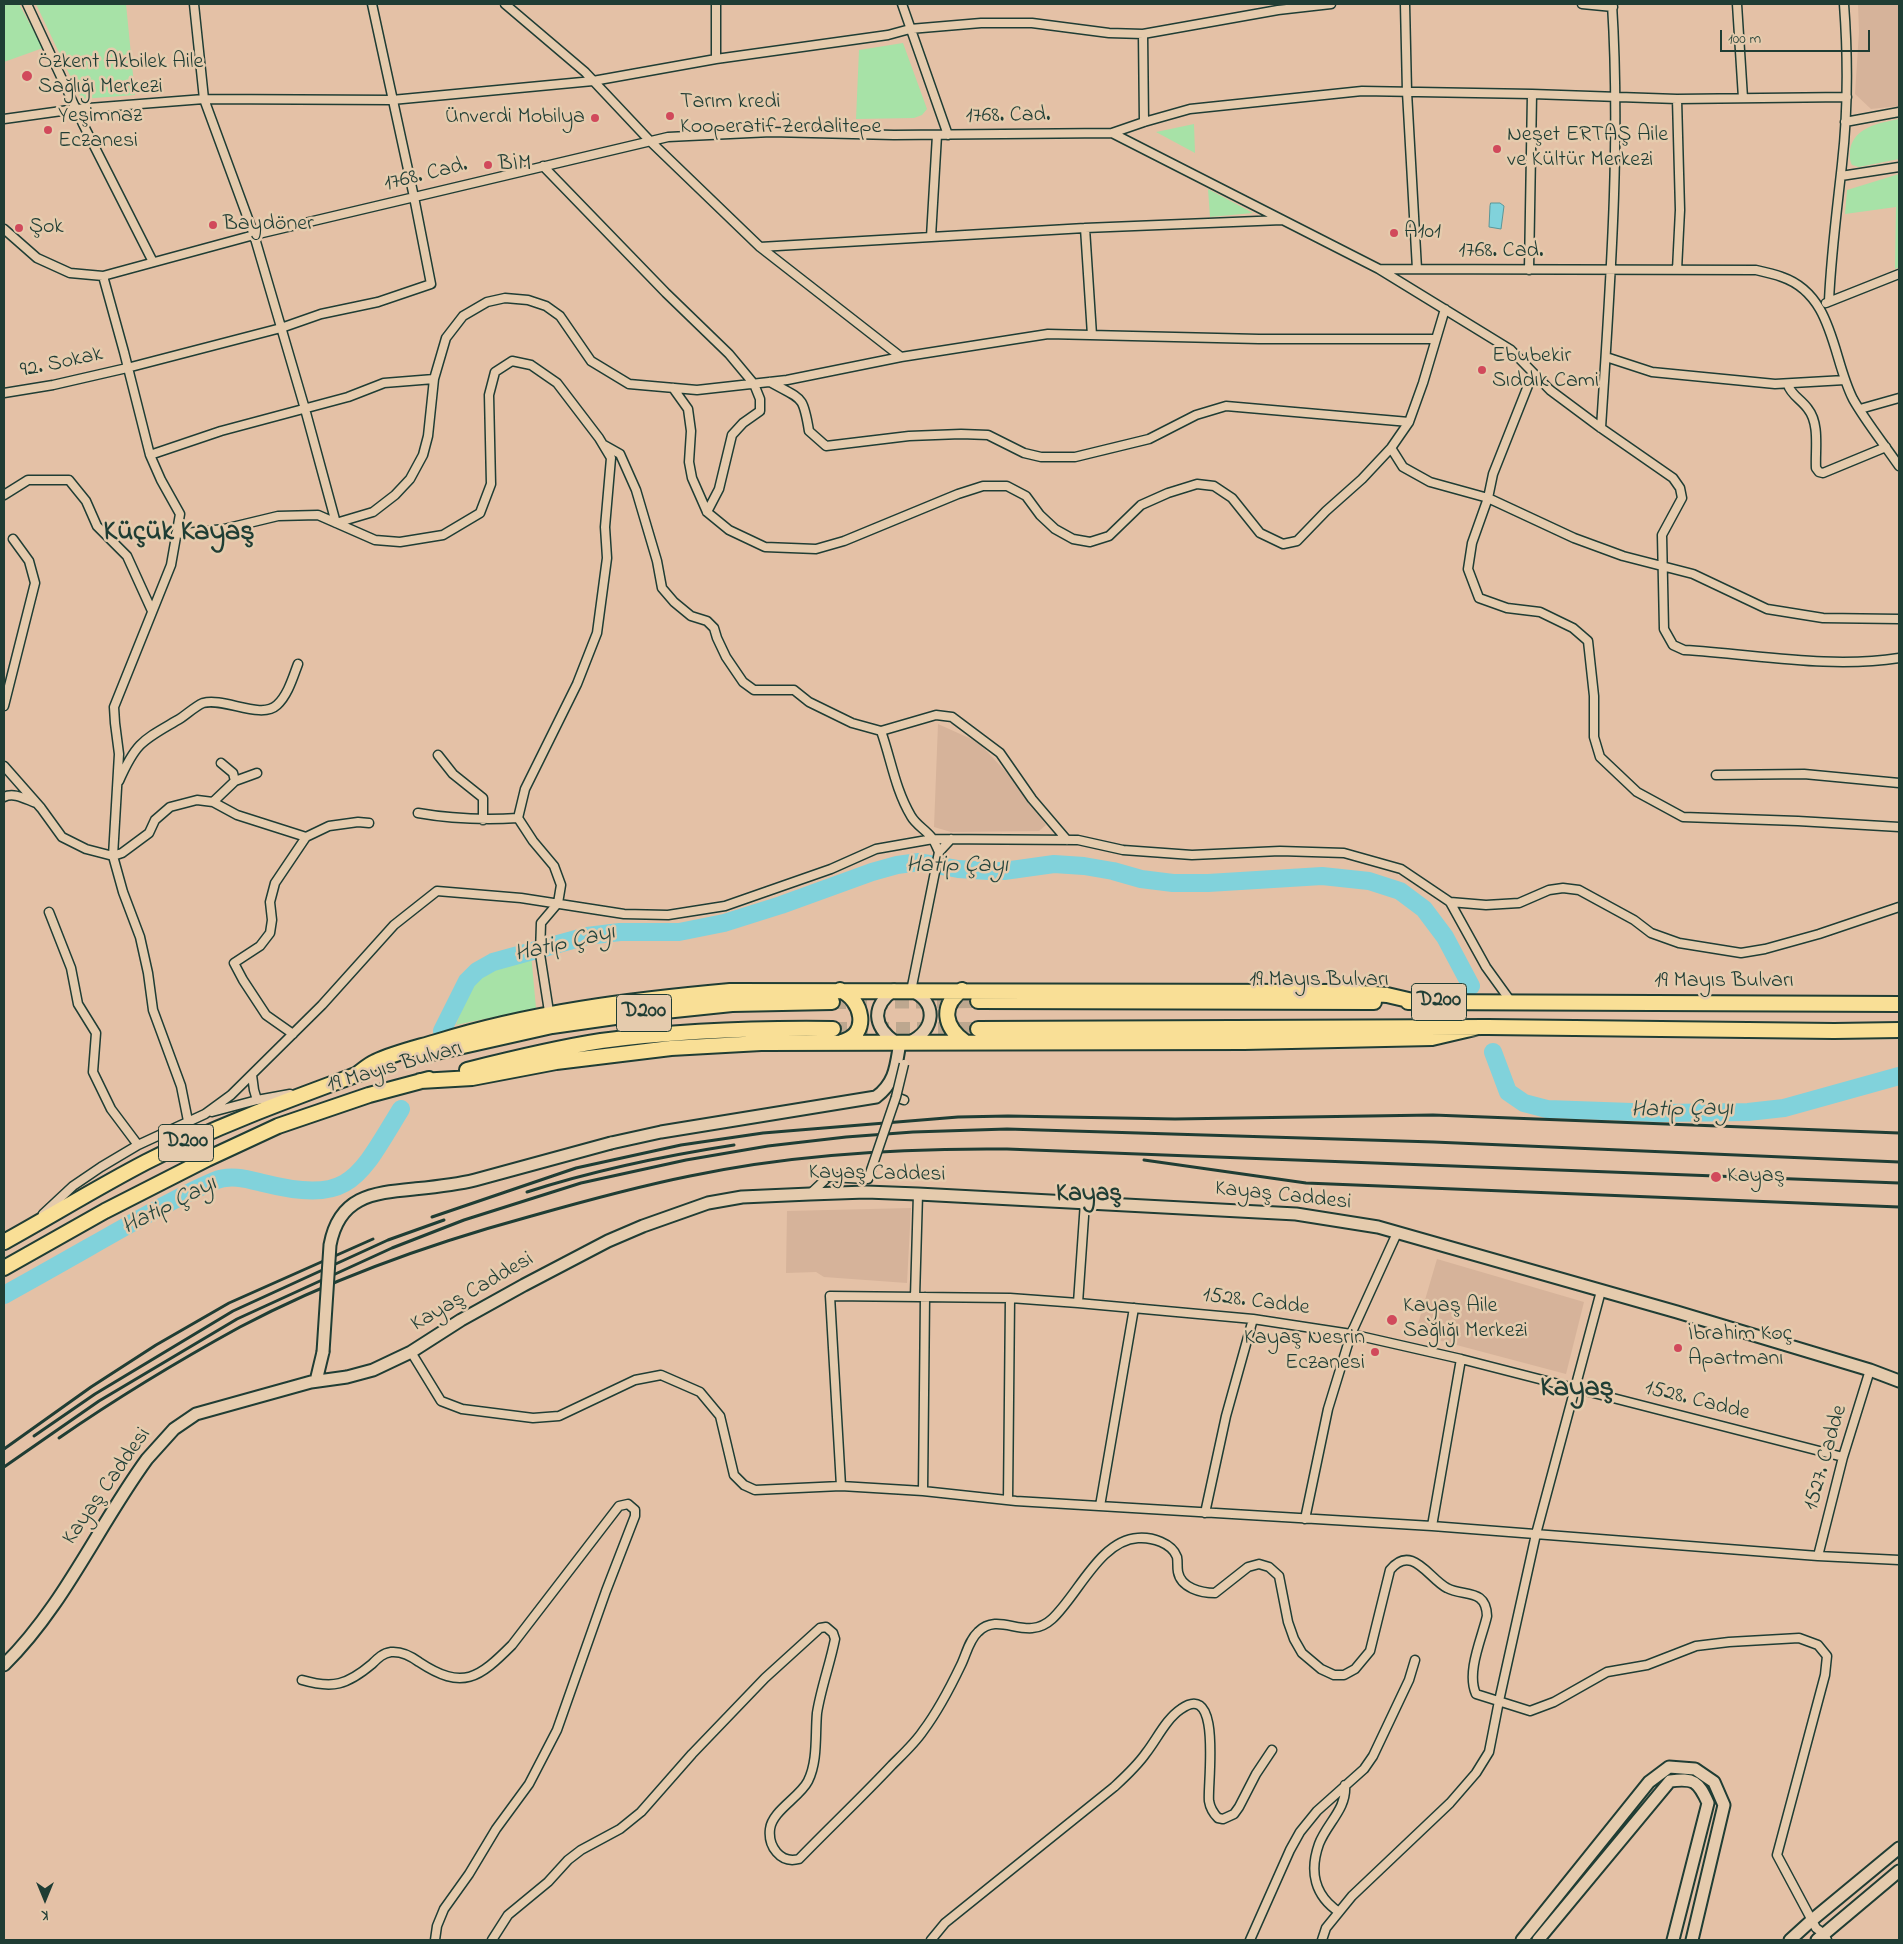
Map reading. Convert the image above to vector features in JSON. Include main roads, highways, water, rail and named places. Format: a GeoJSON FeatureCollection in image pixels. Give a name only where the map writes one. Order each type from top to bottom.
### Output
{"type":"FeatureCollection","features":[{"type":"Feature","properties":{"kind":"highway"},"geometry":{"type":"LineString","coordinates":[[356,1075],[374,1062],[422,1046],[458,1041],[632,1000],[730,990],[1347,992],[1387,995],[1417,1002]]}},
{"type":"Feature","properties":{"kind":"highway"},"geometry":{"type":"LineString","coordinates":[[840,990],[848,993],[853,998],[861,1017],[856,1035],[842,1042]]}},
{"type":"Feature","properties":{"kind":"highway"},"geometry":{"type":"LineString","coordinates":[[962,990],[954,995],[946,1011],[950,1027],[955,1035],[965,1042]]}},
{"type":"Feature","properties":{"kind":"highway","name":"19 Mayıs Bulvarı"},"geometry":{"type":"LineString","coordinates":[[978,1000],[1899,1004]]}},
{"type":"Feature","properties":{"kind":"highway","name":"D200"},"geometry":{"type":"LineString","coordinates":[[551,1019],[636,1014],[732,1004],[832,1002]]}},
{"type":"Feature","properties":{"kind":"highway"},"geometry":{"type":"LineString","coordinates":[[466,1074],[671,1048],[760,1043],[842,1042],[901,1045],[965,1042],[1244,1042],[1432,1038],[1479,1027]]}},
{"type":"Feature","properties":{"kind":"highway","name":"19 Mayıs Bulvarı"},"geometry":{"type":"LineString","coordinates":[[978,1029],[1479,1027],[1824,1031],[1899,1030]]}},
{"type":"Feature","properties":{"kind":"highway","name":"19 Mayıs Bulvarı"},"geometry":{"type":"LineString","coordinates":[[4,1268],[105,1211],[207,1159],[278,1126],[369,1096],[420,1082],[466,1074],[599,1042],[667,1034],[770,1028],[833,1029]]}},
{"type":"Feature","properties":{"kind":"highway","name":"19 Mayıs Bulvarı"},"geometry":{"type":"LineString","coordinates":[[4,1242],[147,1162],[206,1134],[317,1089],[458,1041]]}},
{"type":"Feature","properties":{"kind":"water"},"geometry":{"type":"Polygon","coordinates":[[[1491,203],[1500,203],[1504,206],[1501,229],[1489,227],[1491,203]]]}},
{"type":"Feature","properties":{"kind":"waterway","name":"Hatip Çayı"},"geometry":{"type":"LineString","coordinates":[[442,1031],[467,981],[477,971],[493,962],[587,936],[620,932],[679,932],[724,923],[781,905],[872,872],[897,865],[919,862],[958,869],[989,871],[1004,871],[1054,864],[1084,866],[1113,871],[1141,879],[1173,883],[1208,883],[1322,876],[1369,881],[1400,891],[1424,909],[1445,937],[1471,986]]}},
{"type":"Feature","properties":{"kind":"waterway","name":"Hatip Çayı"},"geometry":{"type":"LineString","coordinates":[[1493,1052],[1508,1092],[1524,1103],[1547,1109],[1660,1113],[1748,1112],[1784,1108],[1899,1076]]}},
{"type":"Feature","properties":{"kind":"waterway","name":"Hatip Çayı"},"geometry":{"type":"LineString","coordinates":[[4,1295],[168,1203],[220,1179],[238,1178],[292,1189],[316,1191],[334,1188],[349,1180],[362,1169],[401,1109]]}},
{"type":"Feature","properties":{"kind":"tunnel"},"geometry":{"type":"LineString","coordinates":[[832,1002],[978,1001]]}},
{"type":"Feature","properties":{"kind":"tunnel"},"geometry":{"type":"LineString","coordinates":[[833,1029],[978,1029]]}},
{"type":"Feature","properties":{"kind":"railway"},"geometry":{"type":"LineString","coordinates":[[432,1217],[576,1168],[681,1145],[763,1133],[958,1117],[1175,1119],[1433,1115],[1899,1133]]}},
{"type":"Feature","properties":{"kind":"railway"},"geometry":{"type":"LineString","coordinates":[[4,1467],[99,1401],[237,1319],[392,1248],[464,1220],[581,1183],[686,1160],[768,1146],[913,1132],[1007,1129],[1434,1142],[1899,1162]]}},
{"type":"Feature","properties":{"kind":"railway"},"geometry":{"type":"LineString","coordinates":[[527,1192],[629,1164],[734,1145]]}},
{"type":"Feature","properties":{"kind":"railway"},"geometry":{"type":"LineString","coordinates":[[59,1438],[148,1380],[240,1327],[309,1293],[345,1278],[454,1239],[608,1195],[690,1176],[768,1162],[887,1151],[1007,1149],[1899,1183]]}},
{"type":"Feature","properties":{"kind":"railway"},"geometry":{"type":"LineString","coordinates":[[1144,1160],[1306,1183],[1899,1207]]}},
{"type":"Feature","properties":{"kind":"railway"},"geometry":{"type":"LineString","coordinates":[[34,1436],[95,1394],[233,1311],[388,1240],[444,1220]]}},
{"type":"Feature","properties":{"kind":"railway"},"geometry":{"type":"LineString","coordinates":[[4,1449],[91,1387],[156,1345],[229,1303],[373,1239]]}},
{"type":"Feature","properties":{"kind":"place","name":"Özkent Akbilek Aile Sağlığı Merkezi"},"geometry":{"type":"Point","coordinates":[27,76]}},
{"type":"Feature","properties":{"kind":"place","name":"Tarım kredi Kooperatif Zerdalitepe"},"geometry":{"type":"Point","coordinates":[670,116]}},
{"type":"Feature","properties":{"kind":"place","name":"Ünverdi Mobilya"},"geometry":{"type":"Point","coordinates":[595,118]}},
{"type":"Feature","properties":{"kind":"place","name":"Yeşimnaz Eczanesi"},"geometry":{"type":"Point","coordinates":[48,130]}},
{"type":"Feature","properties":{"kind":"place","name":"Neşet ERTAŞ Aile ve Kültür Merkezi"},"geometry":{"type":"Point","coordinates":[1497,149]}},
{"type":"Feature","properties":{"kind":"place","name":"BİM"},"geometry":{"type":"Point","coordinates":[488,165]}},
{"type":"Feature","properties":{"kind":"place","name":"Baydöner"},"geometry":{"type":"Point","coordinates":[213,225]}},
{"type":"Feature","properties":{"kind":"place","name":"Şok"},"geometry":{"type":"Point","coordinates":[19,228]}},
{"type":"Feature","properties":{"kind":"place","name":"A101"},"geometry":{"type":"Point","coordinates":[1394,233]}},
{"type":"Feature","properties":{"kind":"place","name":"Ebubekir Sıddık Cami"},"geometry":{"type":"Point","coordinates":[1482,370]}},
{"type":"Feature","properties":{"kind":"place","name":"Kayaş"},"geometry":{"type":"Point","coordinates":[1716,1177]}},
{"type":"Feature","properties":{"kind":"place","name":"Kayaş Aile Sağlığı Merkezi"},"geometry":{"type":"Point","coordinates":[1392,1320]}},
{"type":"Feature","properties":{"kind":"place","name":"İbrahim Koç Apartmanı"},"geometry":{"type":"Point","coordinates":[1678,1348]}},
{"type":"Feature","properties":{"kind":"place","name":"Kayaş Nesrin Eczanesi"},"geometry":{"type":"Point","coordinates":[1375,1352]}},
{"type":"Feature","properties":{"kind":"district","name":"Küçük Kayaş"},"geometry":{"type":"Point","coordinates":[179,534]}},
{"type":"Feature","properties":{"kind":"district","name":"Kayaş"},"geometry":{"type":"Point","coordinates":[1089,1196]}},
{"type":"Feature","properties":{"kind":"district","name":"Kayaş"},"geometry":{"type":"Point","coordinates":[1577,1390]}}]}
